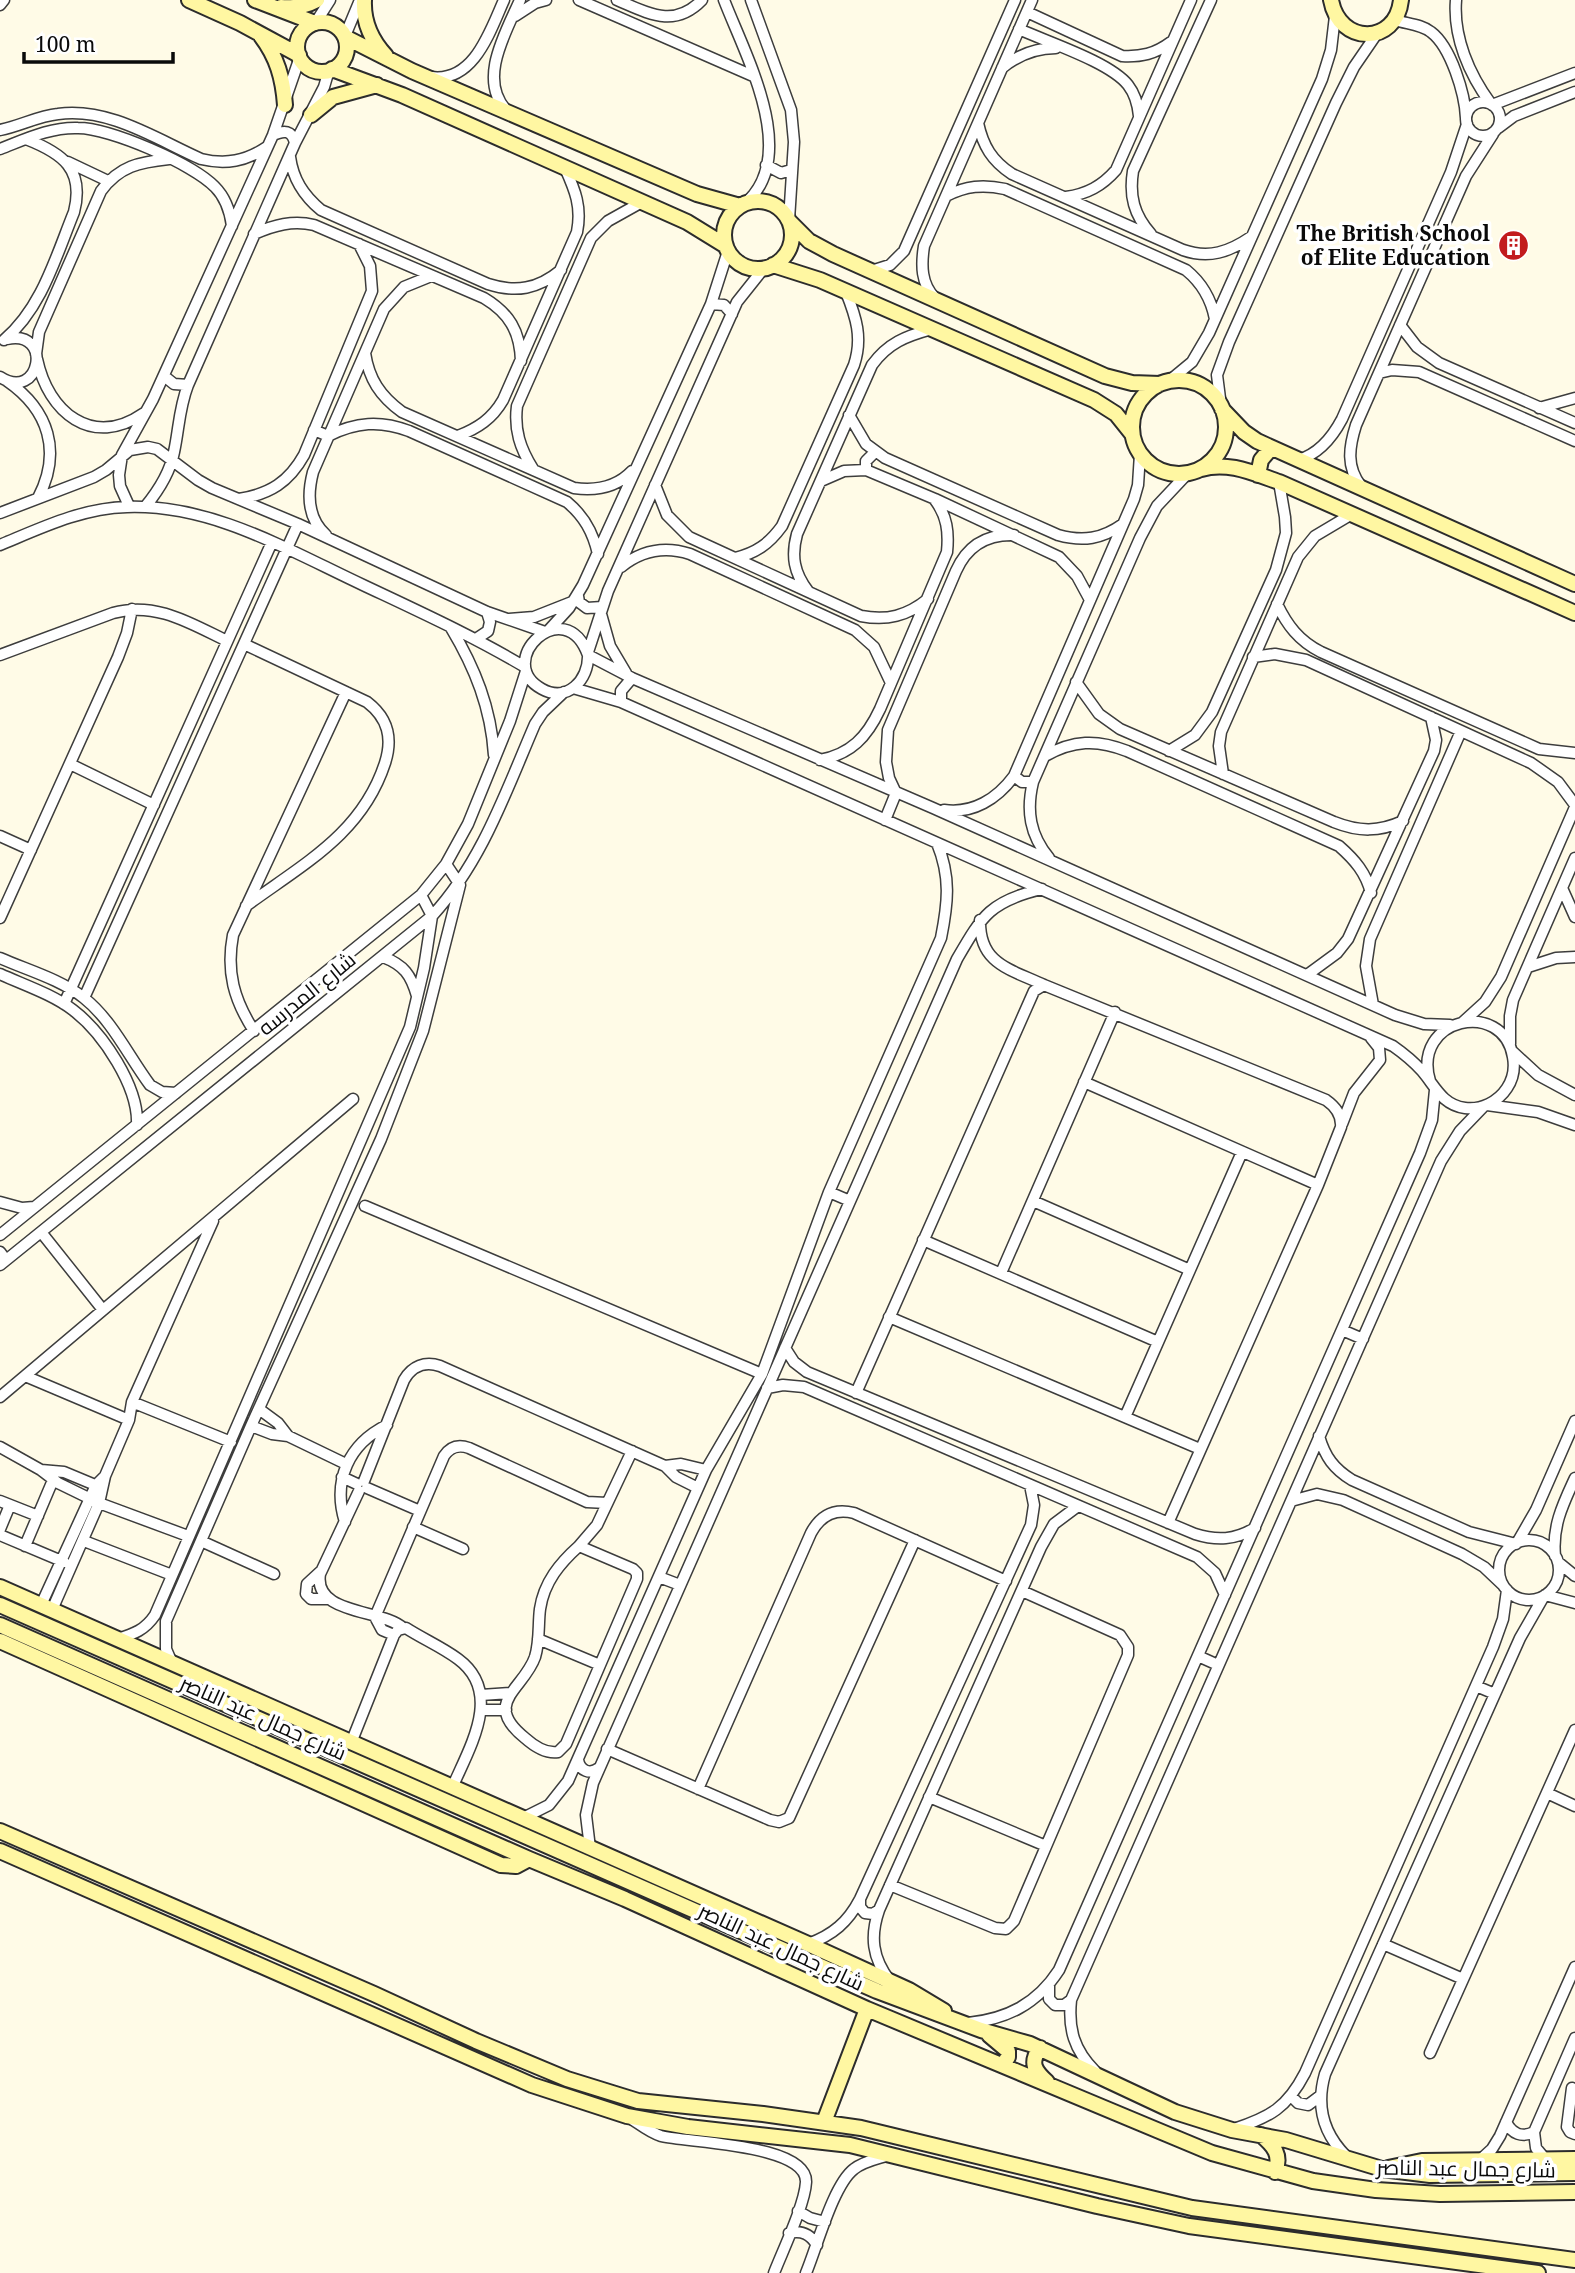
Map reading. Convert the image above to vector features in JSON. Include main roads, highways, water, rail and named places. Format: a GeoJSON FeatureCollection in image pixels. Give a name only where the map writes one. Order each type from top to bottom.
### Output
{"type":"FeatureCollection","features":[{"type":"Feature","properties":{"kind":"main road"},"geometry":{"type":"LineString","coordinates":[[189,0],[258,32],[299,56],[312,69],[331,70],[402,95],[701,229],[727,248],[743,265],[805,274],[1079,393],[1116,414],[1132,434],[1140,454],[1156,469],[1166,473],[1194,471],[1213,465],[1228,466],[1279,482],[1573,610]]}},
{"type":"Feature","properties":{"kind":"main road"},"geometry":{"type":"LineString","coordinates":[[259,2],[290,8],[317,0]]}},
{"type":"Feature","properties":{"kind":"main road"},"geometry":{"type":"LineString","coordinates":[[362,0],[370,35],[389,60]]}},
{"type":"Feature","properties":{"kind":"main road"},"geometry":{"type":"LineString","coordinates":[[1320,0],[1333,9],[1343,26],[1366,35],[1378,32],[1402,7]]}},
{"type":"Feature","properties":{"kind":"main road"},"geometry":{"type":"LineString","coordinates":[[240,23],[259,2]]}},
{"type":"Feature","properties":{"kind":"main road"},"geometry":{"type":"LineString","coordinates":[[259,2],[316,23],[333,24],[345,36],[419,74],[704,197],[741,206]]}},
{"type":"Feature","properties":{"kind":"main road"},"geometry":{"type":"LineString","coordinates":[[299,56],[299,38],[305,28],[316,23]]}},
{"type":"Feature","properties":{"kind":"main road"},"geometry":{"type":"LineString","coordinates":[[258,32],[279,65],[285,104]]}},
{"type":"Feature","properties":{"kind":"main road"},"geometry":{"type":"LineString","coordinates":[[331,70],[345,56],[345,36]]}},
{"type":"Feature","properties":{"kind":"main road"},"geometry":{"type":"LineString","coordinates":[[402,95],[402,78],[419,74]]}},
{"type":"Feature","properties":{"kind":"main road"},"geometry":{"type":"LineString","coordinates":[[311,115],[333,97],[377,85]]}},
{"type":"Feature","properties":{"kind":"main road"},"geometry":{"type":"LineString","coordinates":[[727,248],[724,239],[726,224],[741,206],[750,202],[768,203],[777,207],[809,241],[1089,369],[1118,380],[1193,382],[1214,396],[1244,432],[1271,448],[1575,584]]}},
{"type":"Feature","properties":{"kind":"main road"},"geometry":{"type":"LineString","coordinates":[[768,267],[780,260],[790,246],[789,221]]}},
{"type":"Feature","properties":{"kind":"main road"},"geometry":{"type":"LineString","coordinates":[[1079,393],[1086,386],[1089,369]]}},
{"type":"Feature","properties":{"kind":"main road"},"geometry":{"type":"LineString","coordinates":[[1132,434],[1135,410],[1141,399],[1164,383]]}},
{"type":"Feature","properties":{"kind":"main road"},"geometry":{"type":"LineString","coordinates":[[1194,471],[1210,462],[1223,443],[1225,420],[1221,407]]}},
{"type":"Feature","properties":{"kind":"main road"},"geometry":{"type":"LineString","coordinates":[[1258,475],[1261,460],[1271,448]]}},
{"type":"Feature","properties":{"kind":"main road"},"geometry":{"type":"LineString","coordinates":[[0,1587],[890,1981],[964,2022]]}},
{"type":"Feature","properties":{"kind":"main road","name":"شارع جمال عبد الناصر"},"geometry":{"type":"LineString","coordinates":[[0,1605],[887,1995],[1040,2048],[1175,2112],[1232,2130],[1259,2134],[1382,2169],[1442,2175],[1575,2173]]}},
{"type":"Feature","properties":{"kind":"main road","name":"شارع جمال عبد الناصر"},"geometry":{"type":"LineString","coordinates":[[0,1625],[195,1719],[625,1899],[867,2010],[1182,2142],[1275,2172],[1345,2186],[1408,2193],[1575,2192]]}},
{"type":"Feature","properties":{"kind":"main road"},"geometry":{"type":"LineString","coordinates":[[0,1641],[195,1719]]}},
{"type":"Feature","properties":{"kind":"main road"},"geometry":{"type":"LineString","coordinates":[[204,1677],[205,1695]]}},
{"type":"Feature","properties":{"kind":"main road"},"geometry":{"type":"LineString","coordinates":[[237,1710],[253,1699]]}},
{"type":"Feature","properties":{"kind":"main road"},"geometry":{"type":"LineString","coordinates":[[478,1816],[498,1808]]}},
{"type":"Feature","properties":{"kind":"main road"},"geometry":{"type":"LineString","coordinates":[[0,1831],[567,2079],[638,2101],[824,2122],[897,2136],[1099,2188],[1192,2208],[1575,2260]]}},
{"type":"Feature","properties":{"kind":"main road"},"geometry":{"type":"LineString","coordinates":[[0,1851],[532,2085],[627,2116],[688,2127],[829,2142],[892,2154],[1097,2206],[1189,2226],[1538,2273]]}},
{"type":"Feature","properties":{"kind":"main road"},"geometry":{"type":"LineString","coordinates":[[641,1870],[656,1894]]}},
{"type":"Feature","properties":{"kind":"main road"},"geometry":{"type":"LineString","coordinates":[[366,2011],[376,2005],[374,1994]]}},
{"type":"Feature","properties":{"kind":"main road"},"geometry":{"type":"LineString","coordinates":[[396,2024],[395,2015],[405,2008]]}},
{"type":"Feature","properties":{"kind":"main road"},"geometry":{"type":"LineString","coordinates":[[824,2122],[867,2010]]}},
{"type":"Feature","properties":{"kind":"main road"},"geometry":{"type":"LineString","coordinates":[[982,2030],[1008,2051],[1009,2057],[1003,2065]]}},
{"type":"Feature","properties":{"kind":"main road"},"geometry":{"type":"LineString","coordinates":[[1040,2048],[1034,2058],[1035,2070],[1052,2087]]}},
{"type":"Feature","properties":{"kind":"main road"},"geometry":{"type":"LineString","coordinates":[[1259,2134],[1270,2143],[1277,2154],[1275,2172]]}},
{"type":"Feature","properties":{"kind":"main road"},"geometry":{"type":"LineString","coordinates":[[1382,2169],[1422,2161],[1575,2159]]}},
{"type":"Feature","properties":{"kind":"main road"},"geometry":{"type":"LineString","coordinates":[[1189,2226],[1192,2208]]}},
{"type":"Feature","properties":{"kind":"place","name":"The British School of Elite Education"},"geometry":{"type":"Point","coordinates":[1513,246]}}]}
